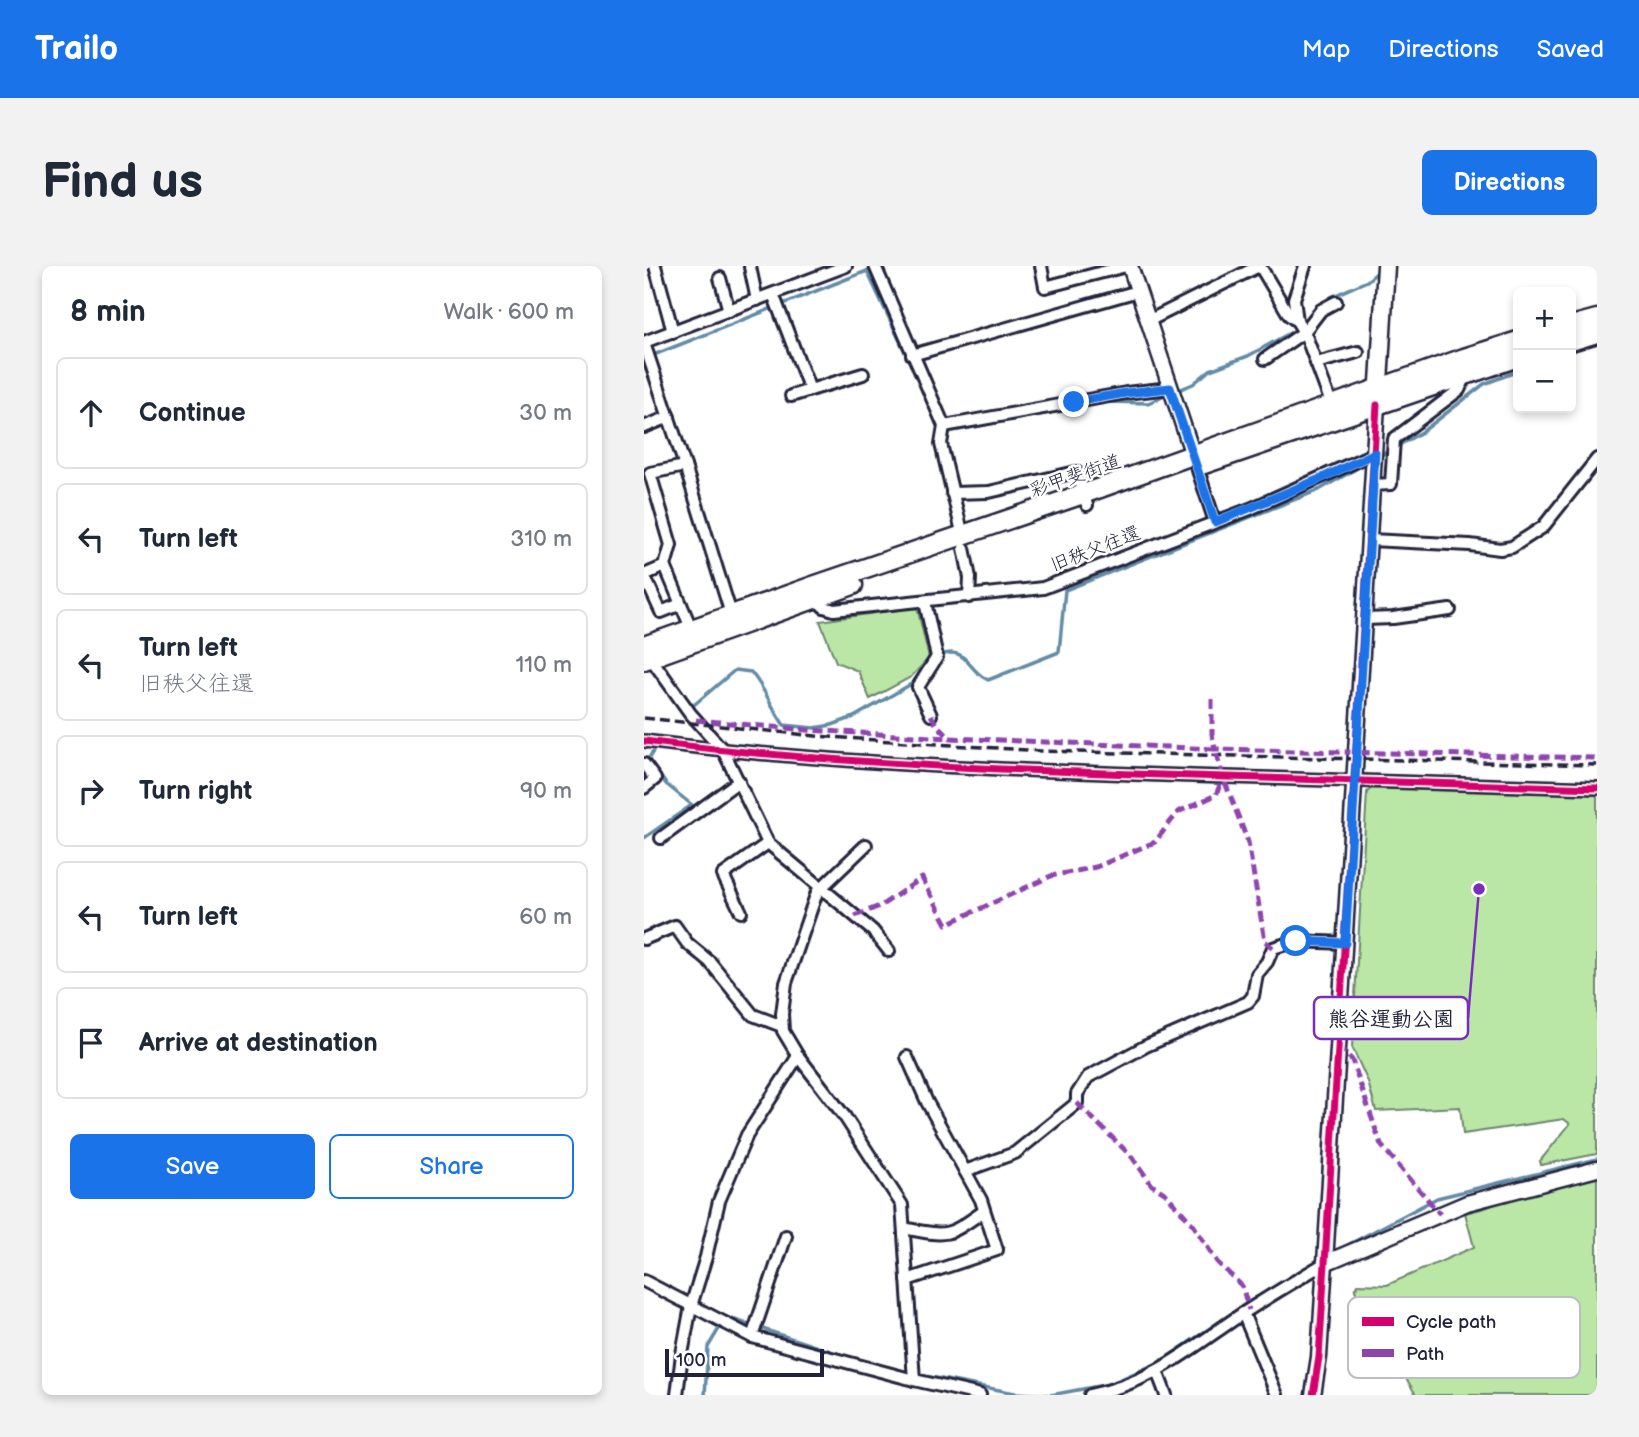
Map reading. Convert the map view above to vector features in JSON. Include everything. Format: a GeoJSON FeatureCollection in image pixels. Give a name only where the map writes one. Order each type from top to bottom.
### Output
{"type":"FeatureCollection","features":[{"type":"Feature","properties":{"kind":"highway"},"geometry":{"type":"LineString","coordinates":[[1576,325],[1597,319]]}},
{"type":"Feature","properties":{"kind":"highway"},"geometry":{"type":"LineString","coordinates":[[1576,340],[1597,334]]}},
{"type":"Feature","properties":{"kind":"highway","name":"彩甲斐街道"},"geometry":{"type":"LineString","coordinates":[[646,653],[815,598],[963,542],[1335,412],[1513,343]]}},
{"type":"Feature","properties":{"kind":"highway","name":"彩甲斐街道"},"geometry":{"type":"LineString","coordinates":[[1378,396],[1513,358]]}},
{"type":"Feature","properties":{"kind":"highway","name":"彩甲斐街道"},"geometry":{"type":"LineString","coordinates":[[646,653],[691,628],[963,542]]}},
{"type":"Feature","properties":{"kind":"main road"},"geometry":{"type":"LineString","coordinates":[[1378,396],[1387,266]]}},
{"type":"Feature","properties":{"kind":"street"},"geometry":{"type":"LineString","coordinates":[[655,266],[673,332]]}},
{"type":"Feature","properties":{"kind":"street"},"geometry":{"type":"LineString","coordinates":[[731,614],[669,417],[647,363],[644,343],[846,266]]}},
{"type":"Feature","properties":{"kind":"street"},"geometry":{"type":"LineString","coordinates":[[876,266],[944,426],[941,444],[970,578],[969,597]]}},
{"type":"Feature","properties":{"kind":"street"},"geometry":{"type":"LineString","coordinates":[[1041,266],[1045,287],[1128,266],[1215,522]]}},
{"type":"Feature","properties":{"kind":"street"},"geometry":{"type":"LineString","coordinates":[[1148,321],[1259,266],[1289,315],[1304,332],[1335,412]]}},
{"type":"Feature","properties":{"kind":"street"},"geometry":{"type":"LineString","coordinates":[[1297,321],[1294,299],[1305,266]]}},
{"type":"Feature","properties":{"kind":"street"},"geometry":{"type":"LineString","coordinates":[[750,267],[757,300]]}},
{"type":"Feature","properties":{"kind":"street"},"geometry":{"type":"LineString","coordinates":[[720,278],[729,311]]}},
{"type":"Feature","properties":{"kind":"street"},"geometry":{"type":"LineString","coordinates":[[912,355],[1138,291]]}},
{"type":"Feature","properties":{"kind":"street"},"geometry":{"type":"LineString","coordinates":[[773,294],[810,390]]}},
{"type":"Feature","properties":{"kind":"street"},"geometry":{"type":"LineString","coordinates":[[1265,359],[1304,332],[1321,310],[1336,302]]}},
{"type":"Feature","properties":{"kind":"street"},"geometry":{"type":"LineString","coordinates":[[1316,363],[1358,352]]}},
{"type":"Feature","properties":{"kind":"street"},"geometry":{"type":"LineString","coordinates":[[1373,485],[1391,484],[1394,439],[1459,390],[1469,372]]}},
{"type":"Feature","properties":{"kind":"street"},"geometry":{"type":"LineString","coordinates":[[791,396],[863,374]]}},
{"type":"Feature","properties":{"kind":"street"},"geometry":{"type":"LineString","coordinates":[[944,426],[1126,393],[1170,388]]}},
{"type":"Feature","properties":{"kind":"street"},"geometry":{"type":"LineString","coordinates":[[1313,1395],[1319,1357],[1378,396]]}},
{"type":"Feature","properties":{"kind":"street"},"geometry":{"type":"LineString","coordinates":[[644,427],[669,417]]}},
{"type":"Feature","properties":{"kind":"street","name":"旧秩父往還"},"geometry":{"type":"LineString","coordinates":[[815,598],[824,607],[834,610],[1043,588],[1375,459]]}},
{"type":"Feature","properties":{"kind":"street"},"geometry":{"type":"LineString","coordinates":[[1370,540],[1500,549],[1512,547],[1543,527],[1597,459]]}},
{"type":"Feature","properties":{"kind":"street"},"geometry":{"type":"LineString","coordinates":[[685,466],[650,473],[671,545],[665,566],[691,628]]}},
{"type":"Feature","properties":{"kind":"street"},"geometry":{"type":"LineString","coordinates":[[953,493],[989,492],[1076,472],[1085,500]]}},
{"type":"Feature","properties":{"kind":"street"},"geometry":{"type":"LineString","coordinates":[[665,566],[644,575],[661,612],[681,604]]}},
{"type":"Feature","properties":{"kind":"street"},"geometry":{"type":"LineString","coordinates":[[925,602],[937,651],[933,666],[918,687],[931,715]]}},
{"type":"Feature","properties":{"kind":"street"},"geometry":{"type":"LineString","coordinates":[[1365,619],[1450,610]]}},
{"type":"Feature","properties":{"kind":"street"},"geometry":{"type":"LineString","coordinates":[[646,653],[690,713],[723,750],[768,843],[873,931],[889,951]]}},
{"type":"Feature","properties":{"kind":"street"},"geometry":{"type":"LineString","coordinates":[[644,753],[647,742],[927,765],[1597,788]]}},
{"type":"Feature","properties":{"kind":"street"},"geometry":{"type":"LineString","coordinates":[[644,764],[655,779],[644,788]]}},
{"type":"Feature","properties":{"kind":"street"},"geometry":{"type":"LineString","coordinates":[[661,838],[738,781]]}},
{"type":"Feature","properties":{"kind":"street"},"geometry":{"type":"LineString","coordinates":[[741,912],[723,875],[768,843]]}},
{"type":"Feature","properties":{"kind":"street"},"geometry":{"type":"LineString","coordinates":[[866,845],[817,892],[786,983],[782,1026],[798,1056],[845,1117],[902,1205],[914,1380]]}},
{"type":"Feature","properties":{"kind":"street"},"geometry":{"type":"LineString","coordinates":[[644,939],[676,926],[687,943],[710,962],[753,1015],[782,1026]]}},
{"type":"Feature","properties":{"kind":"street"},"geometry":{"type":"LineString","coordinates":[[965,1171],[1015,1153],[1077,1102],[1077,1094],[1088,1077],[1146,1046],[1248,1002],[1253,996],[1257,974],[1273,948],[1296,941],[1345,943]]}},
{"type":"Feature","properties":{"kind":"street"},"geometry":{"type":"LineString","coordinates":[[677,1395],[691,1307],[723,1190],[747,1135],[798,1056]]}},
{"type":"Feature","properties":{"kind":"street"},"geometry":{"type":"LineString","coordinates":[[907,1056],[927,1102],[981,1200],[997,1250],[907,1279]]}},
{"type":"Feature","properties":{"kind":"street"},"geometry":{"type":"LineString","coordinates":[[1090,1395],[1109,1393],[1157,1371],[1325,1256],[1467,1203],[1597,1169]]}},
{"type":"Feature","properties":{"kind":"street"},"geometry":{"type":"LineString","coordinates":[[904,1228],[935,1234],[953,1233],[984,1212]]}},
{"type":"Feature","properties":{"kind":"street"},"geometry":{"type":"LineString","coordinates":[[752,1335],[786,1236]]}},
{"type":"Feature","properties":{"kind":"street"},"geometry":{"type":"LineString","coordinates":[[644,1281],[691,1307],[752,1335],[914,1380],[980,1395]]}},
{"type":"Feature","properties":{"kind":"street"},"geometry":{"type":"LineString","coordinates":[[1243,1313],[1278,1395]]}},
{"type":"Feature","properties":{"kind":"street"},"geometry":{"type":"LineString","coordinates":[[1157,1371],[1166,1395]]}},
{"type":"Feature","properties":{"kind":"street"},"geometry":{"type":"LineString","coordinates":[[1132,1383],[1136,1395]]}},
{"type":"Feature","properties":{"kind":"green space"},"geometry":{"type":"Polygon","coordinates":[[[917,607],[929,658],[911,677],[870,699],[858,671],[836,662],[820,621],[917,607]]]}},
{"type":"Feature","properties":{"kind":"green space"},"geometry":{"type":"Polygon","coordinates":[[[1372,788],[1597,794],[1597,1154],[1541,1165],[1540,1161],[1570,1124],[1564,1119],[1463,1134],[1460,1107],[1376,1111],[1368,1082],[1352,1047],[1367,792],[1372,788]]]}},
{"type":"Feature","properties":{"kind":"green space"},"geometry":{"type":"Polygon","coordinates":[[[1597,1177],[1597,1395],[1416,1395],[1406,1378],[1580,1378],[1580,1297],[1358,1297],[1355,1290],[1358,1284],[1387,1285],[1474,1247],[1465,1213],[1528,1191],[1597,1177]]]}},
{"type":"Feature","properties":{"kind":"waterway"},"geometry":{"type":"LineString","coordinates":[[1324,303],[1331,297],[1367,281],[1380,270]]}},
{"type":"Feature","properties":{"kind":"waterway"},"geometry":{"type":"LineString","coordinates":[[651,356],[867,271],[921,386]]}},
{"type":"Feature","properties":{"kind":"waterway"},"geometry":{"type":"LineString","coordinates":[[1176,391],[1193,384],[1210,370],[1248,356],[1299,328]]}},
{"type":"Feature","properties":{"kind":"waterway"},"geometry":{"type":"LineString","coordinates":[[1378,457],[1422,432],[1484,384],[1513,373]]}},
{"type":"Feature","properties":{"kind":"waterway"},"geometry":{"type":"LineString","coordinates":[[945,429],[948,432],[1107,402],[1148,403],[1169,394]]}},
{"type":"Feature","properties":{"kind":"waterway"},"geometry":{"type":"LineString","coordinates":[[939,656],[956,653],[988,680],[1059,652],[1065,590],[1319,490],[1368,462]]}},
{"type":"Feature","properties":{"kind":"waterway"},"geometry":{"type":"LineString","coordinates":[[695,704],[735,670],[751,672],[784,725],[814,728],[832,725],[854,717],[913,683],[932,657]]}},
{"type":"Feature","properties":{"kind":"waterway"},"geometry":{"type":"LineString","coordinates":[[644,838],[692,805],[666,784],[648,759],[653,752]]}},
{"type":"Feature","properties":{"kind":"waterway"},"geometry":{"type":"LineString","coordinates":[[1340,1249],[1437,1198],[1597,1159]]}},
{"type":"Feature","properties":{"kind":"waterway"},"geometry":{"type":"LineString","coordinates":[[705,1395],[708,1347],[726,1317],[904,1372],[1015,1393],[1051,1395],[1109,1384],[1160,1362],[1244,1305],[1321,1259]]}},
{"type":"Feature","properties":{"kind":"railway"},"geometry":{"type":"LineString","coordinates":[[644,718],[816,736],[1041,751],[1597,765]]}},
{"type":"Feature","properties":{"kind":"marked path"},"geometry":{"type":"LineString","coordinates":[[1212,699],[1215,749],[1597,758]]}},
{"type":"Feature","properties":{"kind":"marked path"},"geometry":{"type":"LineString","coordinates":[[931,715],[950,738],[1215,749],[1248,842],[1265,941],[1273,948]]}},
{"type":"Feature","properties":{"kind":"marked path"},"geometry":{"type":"LineString","coordinates":[[696,720],[807,730],[950,738]]}},
{"type":"Feature","properties":{"kind":"marked path"},"geometry":{"type":"LineString","coordinates":[[855,916],[882,905],[922,878],[947,924],[1051,876],[1096,867],[1155,842],[1178,812],[1216,795],[1223,777]]}},
{"type":"Feature","properties":{"kind":"marked path"},"geometry":{"type":"LineString","coordinates":[[1338,1046],[1352,1060],[1381,1145],[1440,1214]]}},
{"type":"Feature","properties":{"kind":"marked path"},"geometry":{"type":"LineString","coordinates":[[1077,1103],[1132,1157],[1152,1185],[1166,1194],[1194,1226],[1217,1262],[1242,1286],[1249,1310]]}},
{"type":"Feature","properties":{"kind":"cycle path"},"geometry":{"type":"LineString","coordinates":[[1313,1395],[1319,1357],[1377,405]]}},
{"type":"Feature","properties":{"kind":"cycle path"},"geometry":{"type":"LineString","coordinates":[[644,741],[789,756],[935,766],[1597,788]]}},
{"type":"Feature","properties":{"kind":"place","name":"熊谷運動公園"},"geometry":{"type":"Point","coordinates":[1479,889]}},
{"type":"Feature","properties":{"kind":"route"},"geometry":{"type":"LineString","coordinates":[[1074,402],[1170,388],[1215,522],[1318,480],[1375,453],[1345,943],[1296,941]]}}]}
